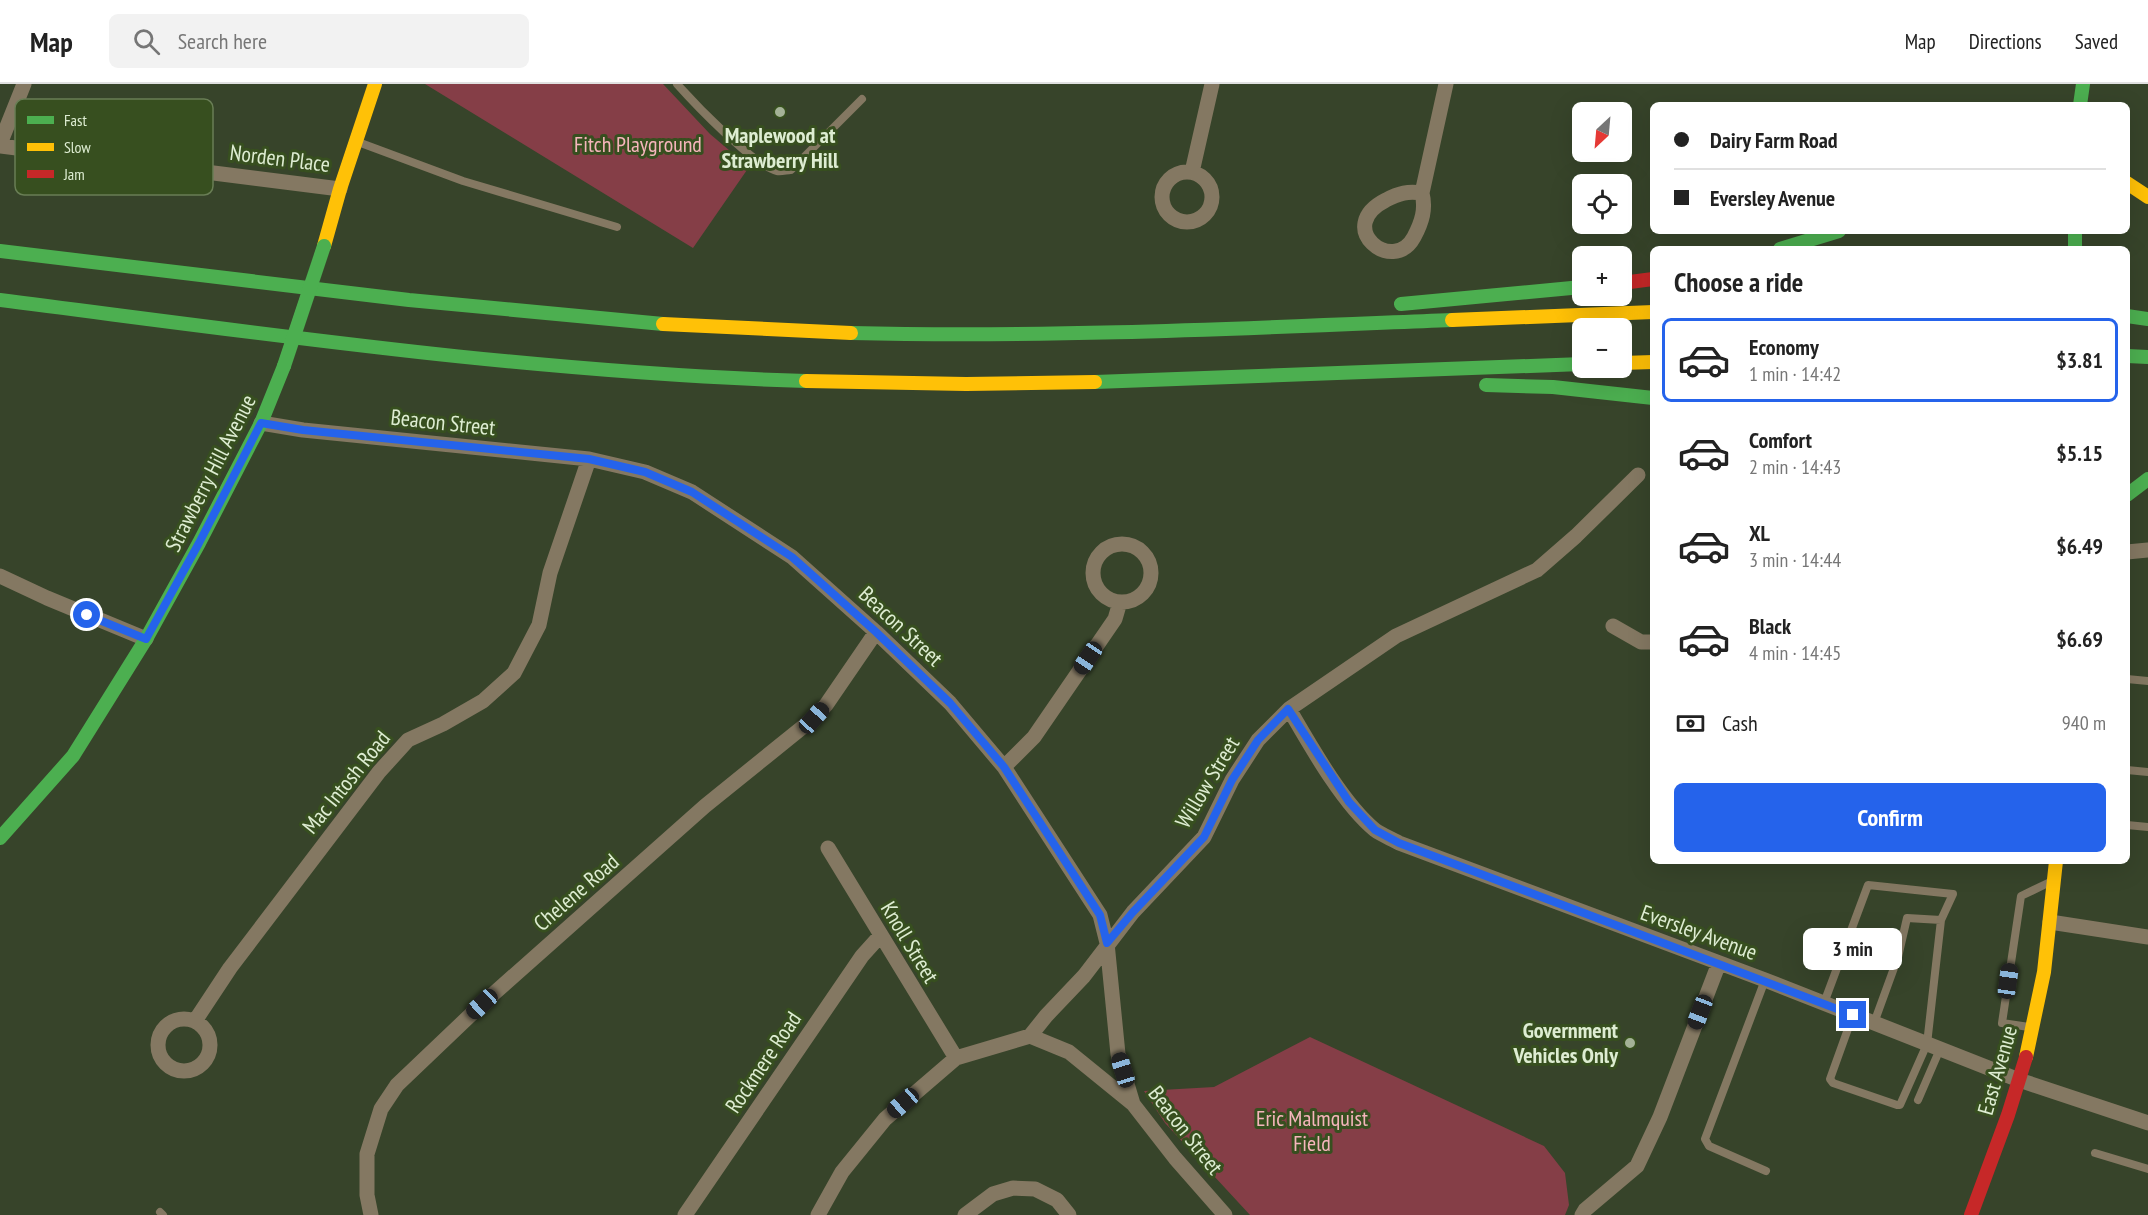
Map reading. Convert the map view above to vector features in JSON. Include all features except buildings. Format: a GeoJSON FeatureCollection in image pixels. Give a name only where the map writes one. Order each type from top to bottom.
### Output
{"type":"FeatureCollection","features":[{"type":"Feature","properties":{"kind":"main road","name":"Strawberry Hill Avenue"},"geometry":{"type":"LineString","coordinates":[[0,838],[73,756],[146,639],[261,423],[284,366],[375,84]]}},
{"type":"Feature","properties":{"kind":"main road"},"geometry":{"type":"LineString","coordinates":[[2080,102],[2083,84]]}},
{"type":"Feature","properties":{"kind":"main road"},"geometry":{"type":"LineString","coordinates":[[2130,185],[2148,197]]}},
{"type":"Feature","properties":{"kind":"main road"},"geometry":{"type":"LineString","coordinates":[[1790,246],[1829,234]]}},
{"type":"Feature","properties":{"kind":"main road"},"geometry":{"type":"LineString","coordinates":[[0,251],[461,307],[641,323],[889,334],[1078,333],[1650,312]]}},
{"type":"Feature","properties":{"kind":"main road"},"geometry":{"type":"LineString","coordinates":[[1632,282],[1650,279]]}},
{"type":"Feature","properties":{"kind":"main road"},"geometry":{"type":"LineString","coordinates":[[1389,305],[1572,288]]}},
{"type":"Feature","properties":{"kind":"main road"},"geometry":{"type":"LineString","coordinates":[[0,300],[510,362],[699,377],[871,384],[1001,385],[1572,364]]}},
{"type":"Feature","properties":{"kind":"main road"},"geometry":{"type":"LineString","coordinates":[[1239,328],[1356,310]]}},
{"type":"Feature","properties":{"kind":"main road"},"geometry":{"type":"LineString","coordinates":[[2130,316],[2148,319]]}},
{"type":"Feature","properties":{"kind":"main road"},"geometry":{"type":"LineString","coordinates":[[2130,356],[2148,357]]}},
{"type":"Feature","properties":{"kind":"main road"},"geometry":{"type":"LineString","coordinates":[[1632,363],[1650,362]]}},
{"type":"Feature","properties":{"kind":"main road"},"geometry":{"type":"LineString","coordinates":[[1331,374],[1452,383]]}},
{"type":"Feature","properties":{"kind":"main road"},"geometry":{"type":"LineString","coordinates":[[1474,385],[1553,387],[1650,398]]}},
{"type":"Feature","properties":{"kind":"main road"},"geometry":{"type":"LineString","coordinates":[[2131,475],[2148,472]]}},
{"type":"Feature","properties":{"kind":"main road"},"geometry":{"type":"LineString","coordinates":[[2130,493],[2148,479]]}},
{"type":"Feature","properties":{"kind":"main road","name":"East Avenue"},"geometry":{"type":"LineString","coordinates":[[1971,1215],[2019,1080],[2032,1028],[2042,979],[2056,864]]}},
{"type":"Feature","properties":{"kind":"street"},"geometry":{"type":"LineString","coordinates":[[18,99],[24,84]]}},
{"type":"Feature","properties":{"kind":"street"},"geometry":{"type":"LineString","coordinates":[[1192,172],[1212,84]]}},
{"type":"Feature","properties":{"kind":"street"},"geometry":{"type":"LineString","coordinates":[[1422,193],[1401,192],[1378,204],[1369,213],[1364,224],[1366,235],[1372,244],[1385,251],[1396,251],[1407,246],[1414,238],[1424,214],[1425,204],[1422,193],[1446,84]]}},
{"type":"Feature","properties":{"kind":"street"},"geometry":{"type":"LineString","coordinates":[[0,145],[15,107]]}},
{"type":"Feature","properties":{"kind":"street","name":"Norden Place"},"geometry":{"type":"LineString","coordinates":[[0,145],[15,147]]}},
{"type":"Feature","properties":{"kind":"street","name":"Norden Place"},"geometry":{"type":"LineString","coordinates":[[213,173],[340,189]]}},
{"type":"Feature","properties":{"kind":"street","name":"Beacon Street"},"geometry":{"type":"LineString","coordinates":[[261,423],[303,430],[589,459],[645,472],[692,492],[792,557],[876,632],[950,703],[1004,767],[1100,915],[1107,943],[1118,1054],[1133,1104],[1225,1215]]}},
{"type":"Feature","properties":{"kind":"street","name":"Mac Intosh Road"},"geometry":{"type":"LineString","coordinates":[[195,1021],[230,968],[379,772],[408,740],[443,724],[483,701],[514,673],[539,625],[550,573],[589,459]]}},
{"type":"Feature","properties":{"kind":"street","name":"Willow Street"},"geometry":{"type":"LineString","coordinates":[[1030,1036],[1084,976],[1133,912],[1204,837],[1232,780],[1258,740],[1288,709],[1396,636],[1537,570],[1576,537],[1638,475]]}},
{"type":"Feature","properties":{"kind":"street"},"geometry":{"type":"LineString","coordinates":[[2130,552],[2148,550]]}},
{"type":"Feature","properties":{"kind":"street"},"geometry":{"type":"LineString","coordinates":[[0,576],[146,639]]}},
{"type":"Feature","properties":{"kind":"street"},"geometry":{"type":"LineString","coordinates":[[1004,767],[1034,737],[1115,619],[1120,602]]}},
{"type":"Feature","properties":{"kind":"street"},"geometry":{"type":"LineString","coordinates":[[1613,626],[1641,642],[1650,642]]}},
{"type":"Feature","properties":{"kind":"street","name":"Chelene Road"},"geometry":{"type":"LineString","coordinates":[[371,1215],[367,1195],[367,1154],[381,1109],[397,1085],[482,1004],[705,806],[814,718],[826,705],[876,632]]}},
{"type":"Feature","properties":{"kind":"street","name":"Eversley Avenue"},"geometry":{"type":"LineString","coordinates":[[1288,709],[1349,802],[1375,830],[1399,843],[1765,980],[2019,1080],[2148,1123]]}},
{"type":"Feature","properties":{"kind":"street","name":"Knoll Street"},"geometry":{"type":"LineString","coordinates":[[828,848],[956,1058]]}},
{"type":"Feature","properties":{"kind":"street"},"geometry":{"type":"LineString","coordinates":[[2050,922],[2148,937]]}},
{"type":"Feature","properties":{"kind":"street","name":"Rockmere Road"},"geometry":{"type":"LineString","coordinates":[[685,1215],[862,956],[880,936]]}},
{"type":"Feature","properties":{"kind":"street"},"geometry":{"type":"LineString","coordinates":[[1582,1215],[1637,1166],[1660,1117],[1719,963]]}},
{"type":"Feature","properties":{"kind":"street"},"geometry":{"type":"LineString","coordinates":[[818,1215],[842,1172],[885,1119],[956,1058],[1030,1036],[1069,1052],[1133,1104]]}},
{"type":"Feature","properties":{"kind":"street"},"geometry":{"type":"LineString","coordinates":[[965,1215],[993,1194],[1013,1188],[1035,1189],[1056,1200],[1069,1215]]}},
{"type":"Feature","properties":{"kind":"lane"},"geometry":{"type":"LineString","coordinates":[[677,84],[698,107],[750,155],[776,171],[791,170],[862,99]]}},
{"type":"Feature","properties":{"kind":"lane"},"geometry":{"type":"LineString","coordinates":[[356,141],[463,181],[616,228]]}},
{"type":"Feature","properties":{"kind":"lane"},"geometry":{"type":"LineString","coordinates":[[2130,679],[2148,681]]}},
{"type":"Feature","properties":{"kind":"lane"},"geometry":{"type":"LineString","coordinates":[[2130,770],[2148,772]]}},
{"type":"Feature","properties":{"kind":"lane"},"geometry":{"type":"LineString","coordinates":[[2130,825],[2148,827]]}},
{"type":"Feature","properties":{"kind":"lane"},"geometry":{"type":"LineString","coordinates":[[2032,1028],[2002,1023],[2021,896],[2055,879]]}},
{"type":"Feature","properties":{"kind":"lane"},"geometry":{"type":"LineString","coordinates":[[1824,1004],[1868,885],[1953,894],[1941,920],[1933,1047],[1918,1100]]}},
{"type":"Feature","properties":{"kind":"lane"},"geometry":{"type":"LineString","coordinates":[[1874,1023],[1898,957],[1907,918],[1941,920]]}},
{"type":"Feature","properties":{"kind":"lane"},"geometry":{"type":"LineString","coordinates":[[1765,980],[1705,1139],[1709,1146],[1766,1171]]}},
{"type":"Feature","properties":{"kind":"lane"},"geometry":{"type":"LineString","coordinates":[[1853,1015],[1830,1079],[1833,1083],[1897,1106],[1900,1105],[1933,1047]]}},
{"type":"Feature","properties":{"kind":"lane"},"geometry":{"type":"LineString","coordinates":[[2095,1153],[2148,1169]]}},
{"type":"Feature","properties":{"kind":"green space","name":"Fitch Playground"},"geometry":{"type":"Polygon","coordinates":[[[425,84],[663,84],[710,134],[749,167],[693,248],[425,84]]]}},
{"type":"Feature","properties":{"kind":"green space","name":"Eric Malmquist Field"},"geometry":{"type":"Polygon","coordinates":[[[1310,1037],[1544,1146],[1565,1173],[1569,1205],[1565,1215],[1250,1215],[1165,1123],[1144,1091],[1214,1087],[1310,1037]]]}},
{"type":"Feature","properties":{"kind":"traffic: fast"},"geometry":{"type":"LineString","coordinates":[[2080,102],[2083,84]]}},
{"type":"Feature","properties":{"kind":"traffic: fast"},"geometry":{"type":"LineString","coordinates":[[1790,246],[1829,234]]}},
{"type":"Feature","properties":{"kind":"traffic: fast"},"geometry":{"type":"LineString","coordinates":[[2075,234],[2075,246]]}},
{"type":"Feature","properties":{"kind":"traffic: fast"},"geometry":{"type":"LineString","coordinates":[[284,366],[324,246]]}},
{"type":"Feature","properties":{"kind":"traffic: fast"},"geometry":{"type":"LineString","coordinates":[[0,251],[409,300],[663,324]]}},
{"type":"Feature","properties":{"kind":"traffic: fast"},"geometry":{"type":"LineString","coordinates":[[1401,304],[1572,288]]}},
{"type":"Feature","properties":{"kind":"traffic: fast"},"geometry":{"type":"LineString","coordinates":[[0,300],[503,361],[705,377],[806,381]]}},
{"type":"Feature","properties":{"kind":"traffic: fast"},"geometry":{"type":"LineString","coordinates":[[2130,316],[2148,319]]}},
{"type":"Feature","properties":{"kind":"traffic: fast"},"geometry":{"type":"LineString","coordinates":[[851,333],[1076,333],[1452,320]]}},
{"type":"Feature","properties":{"kind":"traffic: fast"},"geometry":{"type":"LineString","coordinates":[[2130,356],[2148,357]]}},
{"type":"Feature","properties":{"kind":"traffic: fast"},"geometry":{"type":"LineString","coordinates":[[1095,382],[1572,364]]}},
{"type":"Feature","properties":{"kind":"traffic: fast"},"geometry":{"type":"LineString","coordinates":[[0,838],[73,756],[146,639],[261,423],[284,366]]}},
{"type":"Feature","properties":{"kind":"traffic: fast"},"geometry":{"type":"LineString","coordinates":[[1486,385],[1553,387],[1650,398]]}},
{"type":"Feature","properties":{"kind":"traffic: fast"},"geometry":{"type":"LineString","coordinates":[[2130,493],[2148,479]]}},
{"type":"Feature","properties":{"kind":"traffic: slow"},"geometry":{"type":"LineString","coordinates":[[324,246],[340,189],[375,84]]}},
{"type":"Feature","properties":{"kind":"traffic: slow"},"geometry":{"type":"LineString","coordinates":[[2130,185],[2148,197]]}},
{"type":"Feature","properties":{"kind":"traffic: slow"},"geometry":{"type":"LineString","coordinates":[[1452,320],[1650,312]]}},
{"type":"Feature","properties":{"kind":"traffic: slow"},"geometry":{"type":"LineString","coordinates":[[663,324],[851,333]]}},
{"type":"Feature","properties":{"kind":"traffic: slow"},"geometry":{"type":"LineString","coordinates":[[1632,363],[1650,362]]}},
{"type":"Feature","properties":{"kind":"traffic: slow"},"geometry":{"type":"LineString","coordinates":[[806,381],[966,384],[1095,382]]}},
{"type":"Feature","properties":{"kind":"traffic: slow"},"geometry":{"type":"LineString","coordinates":[[2026,1057],[2044,972],[2056,864]]}},
{"type":"Feature","properties":{"kind":"traffic: jam"},"geometry":{"type":"LineString","coordinates":[[1632,282],[1650,279]]}},
{"type":"Feature","properties":{"kind":"traffic: jam"},"geometry":{"type":"LineString","coordinates":[[1971,1215],[2008,1115],[2026,1057]]}},
{"type":"Feature","properties":{"kind":"place","name":"Maplewood at Strawberry Hill"},"geometry":{"type":"Point","coordinates":[780,112]}},
{"type":"Feature","properties":{"kind":"place","name":"Government Vehicles Only"},"geometry":{"type":"Point","coordinates":[1630,1043]}},
{"type":"Feature","properties":{"kind":"route"},"geometry":{"type":"LineString","coordinates":[[87,615],[146,639],[261,423],[303,430],[589,459],[645,472],[692,492],[792,557],[876,632],[950,703],[1004,767],[1100,915],[1107,943],[1204,837],[1232,780],[1258,740],[1288,709],[1349,802],[1375,830],[1399,843],[1853,1015]]}}]}
